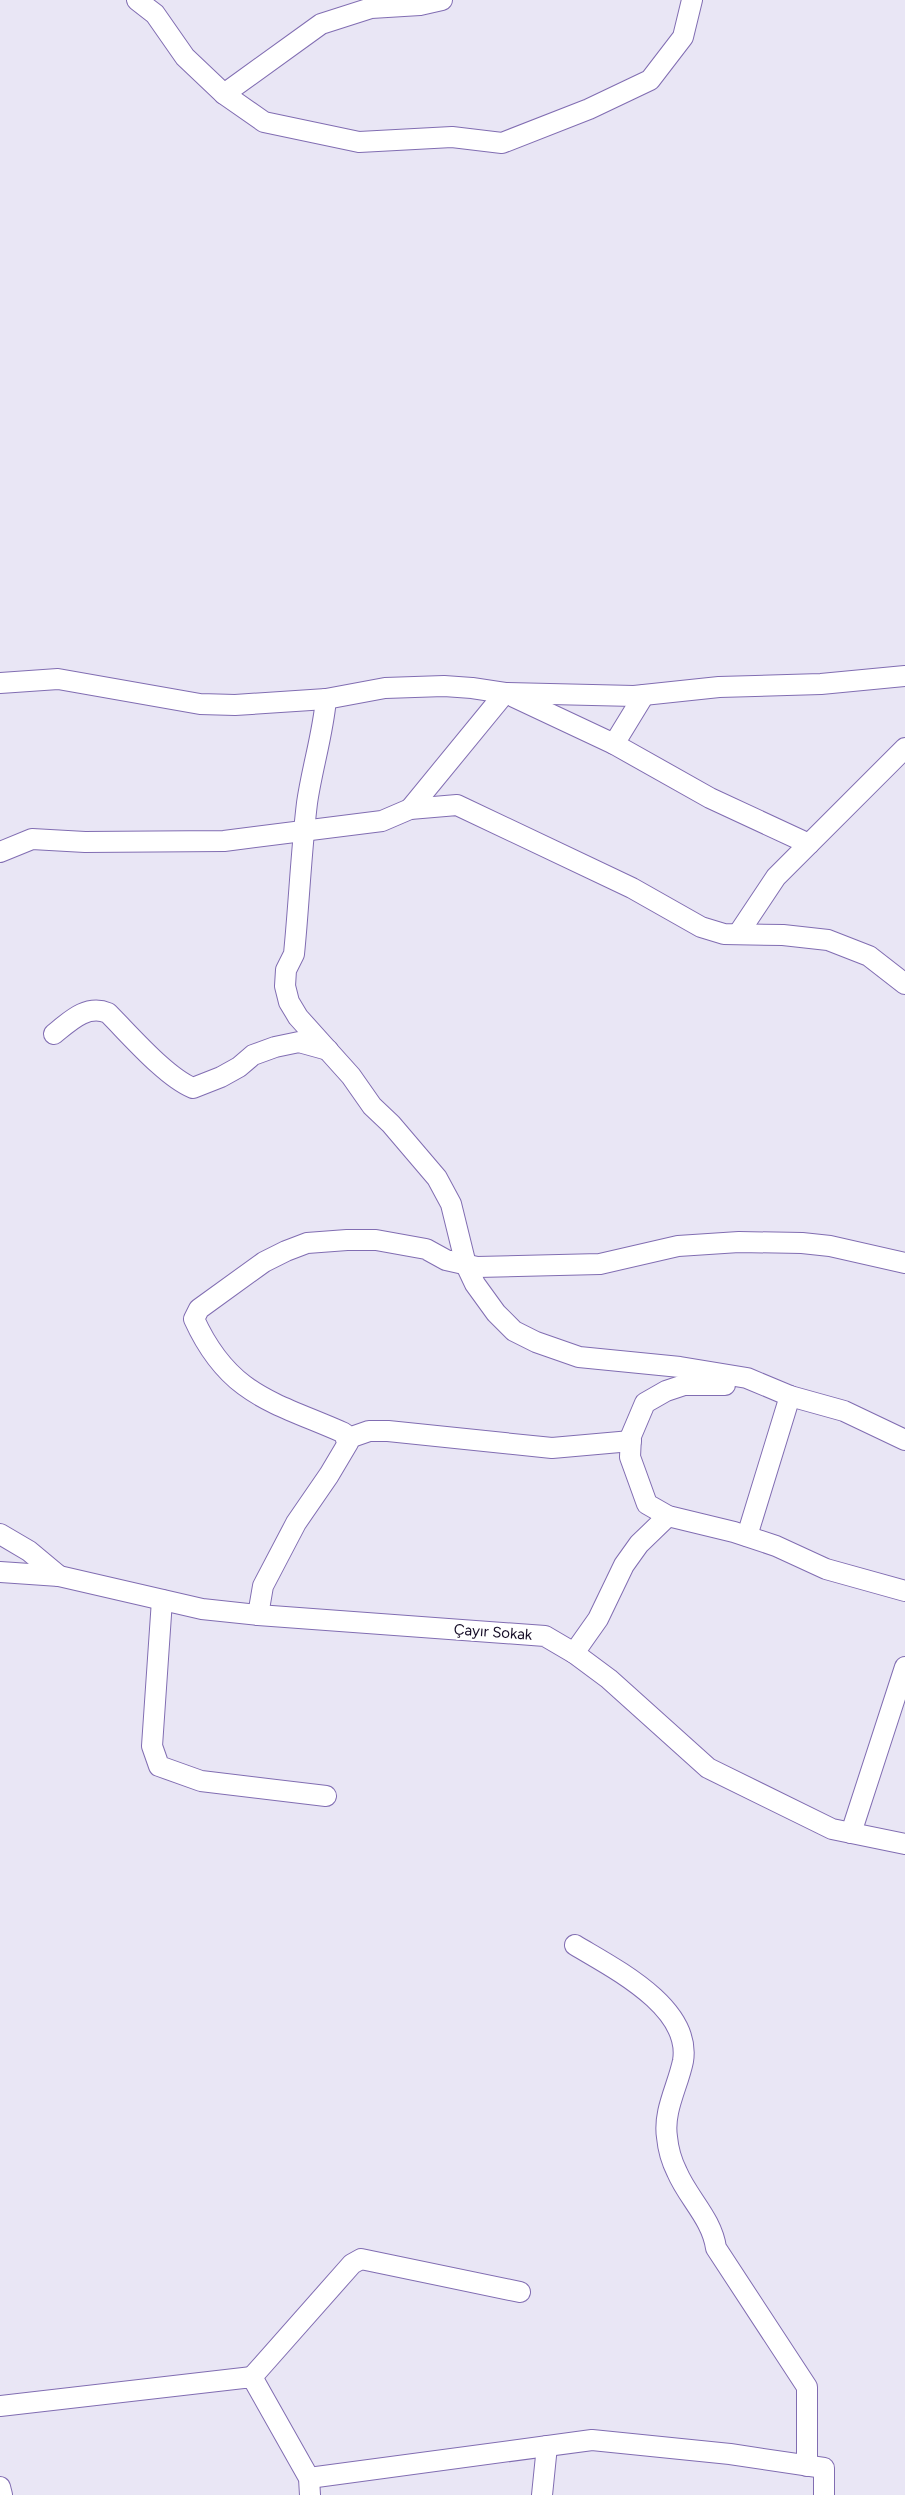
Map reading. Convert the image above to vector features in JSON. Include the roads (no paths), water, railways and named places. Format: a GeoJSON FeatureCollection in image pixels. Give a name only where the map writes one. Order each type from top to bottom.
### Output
{"type":"FeatureCollection","features":[{"type":"Feature","properties":{"kind":"street"},"geometry":{"type":"LineString","coordinates":[[137,0],[155,14],[185,57],[224,94],[264,122],[359,142],[453,137],[502,142],[589,109],[650,80],[683,37],[692,0]]}},
{"type":"Feature","properties":{"kind":"street"},"geometry":{"type":"LineString","coordinates":[[224,94],[321,24],[371,8],[420,5],[442,0]]}},
{"type":"Feature","properties":{"kind":"street"},"geometry":{"type":"LineString","coordinates":[[0,683],[58,679],[200,704],[235,705],[326,699],[385,688],[453,687],[505,693],[644,695],[719,687],[821,684],[905,676]]}},
{"type":"Feature","properties":{"kind":"street"},"geometry":{"type":"LineString","coordinates":[[505,693],[614,744],[710,798],[809,844]]}},
{"type":"Feature","properties":{"kind":"street"},"geometry":{"type":"LineString","coordinates":[[410,809],[505,693]]}},
{"type":"Feature","properties":{"kind":"street"},"geometry":{"type":"LineString","coordinates":[[614,744],[644,695]]}},
{"type":"Feature","properties":{"kind":"street"},"geometry":{"type":"LineString","coordinates":[[326,699],[304,830],[294,954],[286,970],[285,986],[289,1002],[298,1017],[331,1051],[372,1106],[391,1124],[437,1178],[451,1204],[466,1265],[475,1284],[496,1314],[514,1331],[536,1342],[579,1357],[680,1367],[747,1378],[790,1396],[844,1412],[905,1440]]}},
{"type":"Feature","properties":{"kind":"street"},"geometry":{"type":"LineString","coordinates":[[738,934],[776,877],[905,748]]}},
{"type":"Feature","properties":{"kind":"street"},"geometry":{"type":"LineString","coordinates":[[0,852],[32,839],[85,842],[224,841],[382,820],[410,809],[457,805],[632,888],[700,927],[724,934],[783,935],[828,940],[869,956],[905,984]]}},
{"type":"Feature","properties":{"kind":"street"},"geometry":{"type":"LineString","coordinates":[[54,1034],[87,1011],[98,1009],[108,1013],[169,1074],[193,1088],[221,1077],[239,1067],[253,1055],[275,1047],[299,1042],[331,1051]]}},
{"type":"Feature","properties":{"kind":"street"},"geometry":{"type":"LineString","coordinates":[[258,1615],[263,1586],[296,1523],[348,1443],[344,1433],[268,1402],[241,1385],[203,1338],[194,1319],[199,1309],[264,1262],[308,1243],[376,1240],[426,1249],[446,1260],[477,1267],[577,1266],[624,1260],[678,1246],[739,1242],[830,1246],[905,1263]]}},
{"type":"Feature","properties":{"kind":"street"},"geometry":{"type":"LineString","coordinates":[[770,1388],[711,1384],[684,1385],[666,1391],[645,1403],[631,1441],[630,1456],[647,1504],[668,1516],[747,1536],[776,1546],[826,1569],[905,1591]]}},
{"type":"Feature","properties":{"kind":"street"},"geometry":{"type":"LineString","coordinates":[[747,1536],[790,1396]]}},
{"type":"Feature","properties":{"kind":"street"},"geometry":{"type":"LineString","coordinates":[[346,1438],[369,1431],[388,1431],[552,1448],[631,1441]]}},
{"type":"Feature","properties":{"kind":"street"},"geometry":{"type":"LineString","coordinates":[[574,1653],[598,1619],[624,1565],[639,1544],[668,1516]]}},
{"type":"Feature","properties":{"kind":"street"},"geometry":{"type":"LineString","coordinates":[[0,1534],[28,1551],[59,1576]]}},
{"type":"Feature","properties":{"kind":"street","name":"Çayır Sokak"},"geometry":{"type":"LineString","coordinates":[[0,1572],[59,1576],[202,1609],[545,1636],[574,1653],[609,1679],[708,1768],[832,1829],[905,1844]]}},
{"type":"Feature","properties":{"kind":"street"},"geometry":{"type":"LineString","coordinates":[[162,1600],[152,1746],[159,1766],[201,1780],[326,1796]]}},
{"type":"Feature","properties":{"kind":"street"},"geometry":{"type":"LineString","coordinates":[[851,1833],[902,1687],[905,1667]]}},
{"type":"Feature","properties":{"kind":"street"},"geometry":{"type":"LineString","coordinates":[[575,1945],[647,1989],[679,2027],[683,2059],[670,2101],[666,2135],[676,2171],[714,2235],[716,2248],[807,2387],[807,2466]]}},
{"type":"Feature","properties":{"kind":"street"},"geometry":{"type":"LineString","coordinates":[[0,2406],[252,2377],[352,2264],[361,2259],[520,2292]]}},
{"type":"Feature","properties":{"kind":"street"},"geometry":{"type":"LineString","coordinates":[[252,2377],[309,2486],[592,2440],[730,2454],[824,2468],[824,2495]]}},
{"type":"Feature","properties":{"kind":"street"},"geometry":{"type":"LineString","coordinates":[[542,2495],[547,2446]]}},
{"type":"Feature","properties":{"kind":"street"},"geometry":{"type":"LineString","coordinates":[[0,2487],[2,2495]]}}]}
